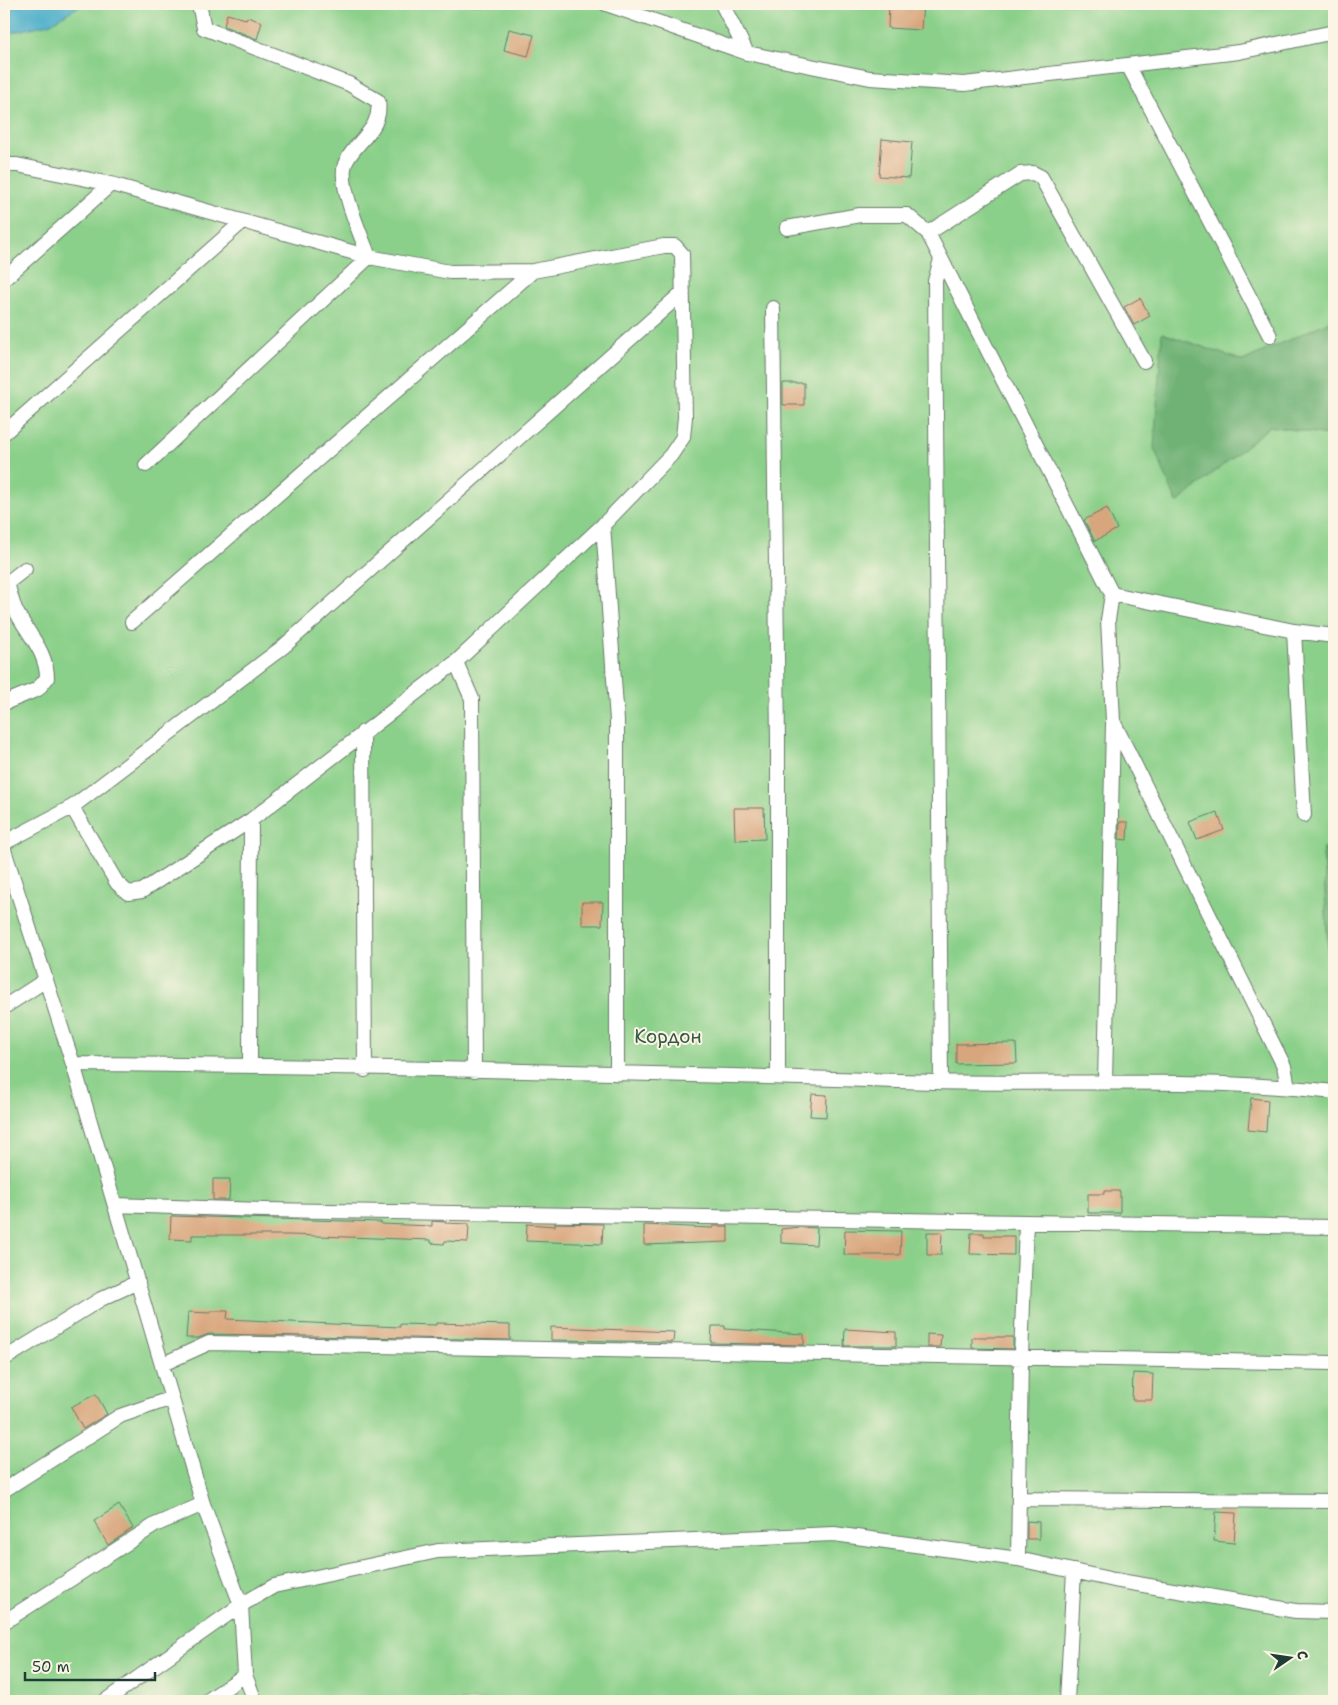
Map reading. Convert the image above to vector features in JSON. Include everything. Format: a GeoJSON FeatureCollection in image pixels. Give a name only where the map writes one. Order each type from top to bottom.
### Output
{"type":"FeatureCollection","features":[{"type":"Feature","properties":{"kind":"street"},"geometry":{"type":"LineString","coordinates":[[199,4],[204,28],[349,84],[378,101],[380,111],[375,123],[345,164],[344,185],[369,257]]}},
{"type":"Feature","properties":{"kind":"street"},"geometry":{"type":"LineString","coordinates":[[606,4],[747,53],[870,78],[964,84],[1239,52],[1334,32]]}},
{"type":"Feature","properties":{"kind":"street"},"geometry":{"type":"LineString","coordinates":[[722,4],[747,53]]}},
{"type":"Feature","properties":{"kind":"street"},"geometry":{"type":"LineString","coordinates":[[1128,65],[1270,336]]}},
{"type":"Feature","properties":{"kind":"street"},"geometry":{"type":"LineString","coordinates":[[4,165],[17,165],[112,184],[369,257],[450,272],[533,271],[674,246],[682,254],[685,417],[683,437],[671,455],[603,525],[456,662],[363,732],[252,820],[142,891],[128,893],[117,883],[72,807]]}},
{"type":"Feature","properties":{"kind":"street"},"geometry":{"type":"LineString","coordinates":[[928,233],[1020,174],[1033,173],[1041,177],[1144,361]]}},
{"type":"Feature","properties":{"kind":"street"},"geometry":{"type":"LineString","coordinates":[[4,279],[112,184]]}},
{"type":"Feature","properties":{"kind":"street"},"geometry":{"type":"LineString","coordinates":[[787,228],[860,215],[908,215],[928,233],[1112,594],[1108,620],[1113,721],[1105,1082]]}},
{"type":"Feature","properties":{"kind":"street"},"geometry":{"type":"LineString","coordinates":[[4,433],[242,222]]}},
{"type":"Feature","properties":{"kind":"street"},"geometry":{"type":"LineString","coordinates":[[146,465],[369,257]]}},
{"type":"Feature","properties":{"kind":"street"},"geometry":{"type":"LineString","coordinates":[[941,259],[935,281],[941,1082]]}},
{"type":"Feature","properties":{"kind":"street"},"geometry":{"type":"LineString","coordinates":[[132,622],[533,271]]}},
{"type":"Feature","properties":{"kind":"street"},"geometry":{"type":"LineString","coordinates":[[4,844],[72,807],[283,647],[683,292]]}},
{"type":"Feature","properties":{"kind":"street"},"geometry":{"type":"LineString","coordinates":[[773,308],[778,741],[778,1077]]}},
{"type":"Feature","properties":{"kind":"street"},"geometry":{"type":"LineString","coordinates":[[603,525],[617,721],[617,1074]]}},
{"type":"Feature","properties":{"kind":"street"},"geometry":{"type":"LineString","coordinates":[[4,703],[38,689],[47,678],[47,666],[30,631],[16,612],[7,583],[25,569]]}},
{"type":"Feature","properties":{"kind":"street"},"geometry":{"type":"LineString","coordinates":[[1112,594],[1294,631],[1334,636]]}},
{"type":"Feature","properties":{"kind":"street"},"geometry":{"type":"LineString","coordinates":[[1294,631],[1304,815]]}},
{"type":"Feature","properties":{"kind":"street"},"geometry":{"type":"LineString","coordinates":[[456,662],[472,700],[474,1071]]}},
{"type":"Feature","properties":{"kind":"street"},"geometry":{"type":"LineString","coordinates":[[1113,721],[1284,1066],[1288,1087]]}},
{"type":"Feature","properties":{"kind":"street"},"geometry":{"type":"LineString","coordinates":[[363,732],[365,1070]]}},
{"type":"Feature","properties":{"kind":"street"},"geometry":{"type":"LineString","coordinates":[[250,1066],[252,820]]}},
{"type":"Feature","properties":{"kind":"street"},"geometry":{"type":"LineString","coordinates":[[4,850],[73,1064],[203,1504],[241,1604],[245,1674],[255,1701]]}},
{"type":"Feature","properties":{"kind":"street"},"geometry":{"type":"LineString","coordinates":[[4,1007],[46,980]]}},
{"type":"Feature","properties":{"kind":"street"},"geometry":{"type":"LineString","coordinates":[[73,1064],[250,1066],[941,1082],[1105,1082],[1288,1087],[1334,1092]]}},
{"type":"Feature","properties":{"kind":"street"},"geometry":{"type":"LineString","coordinates":[[115,1205],[265,1210],[1334,1227]]}},
{"type":"Feature","properties":{"kind":"street"},"geometry":{"type":"LineString","coordinates":[[1018,1559],[1021,1358],[1026,1223]]}},
{"type":"Feature","properties":{"kind":"street"},"geometry":{"type":"LineString","coordinates":[[4,1359],[101,1298],[138,1282]]}},
{"type":"Feature","properties":{"kind":"street"},"geometry":{"type":"LineString","coordinates":[[163,1364],[209,1343],[1334,1362]]}},
{"type":"Feature","properties":{"kind":"street"},"geometry":{"type":"LineString","coordinates":[[4,1490],[120,1416],[172,1398]]}},
{"type":"Feature","properties":{"kind":"street"},"geometry":{"type":"LineString","coordinates":[[1020,1499],[1334,1501]]}},
{"type":"Feature","properties":{"kind":"street"},"geometry":{"type":"LineString","coordinates":[[4,1622],[155,1525],[203,1504]]}},
{"type":"Feature","properties":{"kind":"street"},"geometry":{"type":"LineString","coordinates":[[105,1701],[241,1604],[274,1586],[438,1551],[834,1534],[1018,1559],[1114,1580],[1296,1611],[1334,1612]]}},
{"type":"Feature","properties":{"kind":"street"},"geometry":{"type":"LineString","coordinates":[[1068,1701],[1074,1571]]}},
{"type":"Feature","properties":{"kind":"street"},"geometry":{"type":"LineString","coordinates":[[207,1701],[245,1674]]}},
{"type":"Feature","properties":{"kind":"green space","name":"Кордон"},"geometry":{"type":"Polygon","coordinates":[[[4,4],[1334,4],[1334,313],[1328,322],[1243,361],[1162,333],[1177,503],[1270,426],[1334,436],[1334,865],[1323,849],[1329,971],[1334,982],[1334,1701],[4,1701],[4,4]]]}},
{"type":"Feature","properties":{"kind":"green space"},"geometry":{"type":"Polygon","coordinates":[[[1334,313],[1334,436],[1270,426],[1177,503],[1154,448],[1162,333],[1243,361],[1328,322],[1334,313]]]}},
{"type":"Feature","properties":{"kind":"green space"},"geometry":{"type":"Polygon","coordinates":[[[1323,848],[1334,865],[1334,982],[1329,971],[1323,848]]]}},
{"type":"Feature","properties":{"kind":"water"},"geometry":{"type":"Polygon","coordinates":[[[4,4],[83,4],[49,24],[4,34],[4,4]]]}},
{"type":"Feature","properties":{"kind":"building"},"geometry":{"type":"Polygon","coordinates":[[[889,4],[923,4],[921,30],[888,28],[889,4]]]}},
{"type":"Feature","properties":{"kind":"building"},"geometry":{"type":"Polygon","coordinates":[[[227,14],[246,19],[247,17],[262,22],[257,39],[224,26],[227,14]]]}},
{"type":"Feature","properties":{"kind":"building"},"geometry":{"type":"Polygon","coordinates":[[[509,29],[534,35],[528,56],[504,50],[509,29]]]}},
{"type":"Feature","properties":{"kind":"building"},"geometry":{"type":"Polygon","coordinates":[[[882,139],[912,142],[909,178],[879,176],[882,139]]]}},
{"type":"Feature","properties":{"kind":"building"},"geometry":{"type":"Polygon","coordinates":[[[1140,298],[1150,316],[1134,325],[1124,307],[1140,298]]]}},
{"type":"Feature","properties":{"kind":"building"},"geometry":{"type":"Polygon","coordinates":[[[783,383],[804,383],[804,405],[783,405],[783,383]]]}},
{"type":"Feature","properties":{"kind":"building"},"geometry":{"type":"Polygon","coordinates":[[[1107,508],[1117,529],[1095,541],[1084,520],[1107,508]]]}},
{"type":"Feature","properties":{"kind":"building"},"geometry":{"type":"Polygon","coordinates":[[[734,808],[764,808],[765,839],[735,840],[734,808]]]}},
{"type":"Feature","properties":{"kind":"building"},"geometry":{"type":"Polygon","coordinates":[[[1217,812],[1224,830],[1197,840],[1190,822],[1217,812]]]}},
{"type":"Feature","properties":{"kind":"building"},"geometry":{"type":"Polygon","coordinates":[[[1120,822],[1128,822],[1127,840],[1119,839],[1120,822]]]}},
{"type":"Feature","properties":{"kind":"building"},"geometry":{"type":"Polygon","coordinates":[[[582,902],[603,902],[602,925],[582,925],[582,902]]]}},
{"type":"Feature","properties":{"kind":"building"},"geometry":{"type":"Polygon","coordinates":[[[1016,1043],[1017,1063],[956,1064],[956,1044],[1016,1043]]]}},
{"type":"Feature","properties":{"kind":"building"},"geometry":{"type":"Polygon","coordinates":[[[812,1094],[827,1095],[826,1117],[810,1116],[812,1094]]]}},
{"type":"Feature","properties":{"kind":"building"},"geometry":{"type":"Polygon","coordinates":[[[1251,1098],[1268,1100],[1266,1132],[1248,1130],[1251,1098]]]}},
{"type":"Feature","properties":{"kind":"building"},"geometry":{"type":"Polygon","coordinates":[[[213,1179],[230,1179],[229,1200],[213,1200],[213,1179]]]}},
{"type":"Feature","properties":{"kind":"building"},"geometry":{"type":"Polygon","coordinates":[[[1104,1191],[1120,1191],[1120,1213],[1088,1213],[1088,1194],[1104,1194],[1104,1191]]]}},
{"type":"Feature","properties":{"kind":"building"},"geometry":{"type":"Polygon","coordinates":[[[171,1216],[381,1222],[381,1224],[432,1226],[432,1221],[469,1224],[468,1242],[445,1241],[444,1244],[431,1243],[431,1240],[290,1235],[192,1235],[192,1240],[170,1239],[171,1216]]]}},
{"type":"Feature","properties":{"kind":"building"},"geometry":{"type":"Polygon","coordinates":[[[555,1223],[603,1224],[602,1244],[526,1241],[527,1224],[555,1226],[555,1223]]]}},
{"type":"Feature","properties":{"kind":"building"},"geometry":{"type":"Polygon","coordinates":[[[644,1225],[713,1228],[713,1226],[728,1226],[728,1242],[644,1245],[644,1225]]]}},
{"type":"Feature","properties":{"kind":"building"},"geometry":{"type":"Polygon","coordinates":[[[817,1228],[816,1245],[781,1243],[781,1229],[817,1228]]]}},
{"type":"Feature","properties":{"kind":"building"},"geometry":{"type":"Polygon","coordinates":[[[845,1230],[901,1231],[900,1255],[844,1255],[845,1230]]]}},
{"type":"Feature","properties":{"kind":"building"},"geometry":{"type":"Polygon","coordinates":[[[927,1232],[942,1232],[941,1255],[927,1255],[927,1232]]]}},
{"type":"Feature","properties":{"kind":"building"},"geometry":{"type":"Polygon","coordinates":[[[971,1233],[984,1233],[984,1236],[1014,1236],[1014,1255],[970,1254],[971,1233]]]}},
{"type":"Feature","properties":{"kind":"building"},"geometry":{"type":"Polygon","coordinates":[[[211,1311],[228,1311],[227,1319],[354,1325],[400,1327],[400,1324],[436,1325],[436,1323],[510,1325],[510,1340],[209,1334],[198,1338],[186,1338],[188,1312],[211,1313],[211,1311]]]}},
{"type":"Feature","properties":{"kind":"building"},"geometry":{"type":"Polygon","coordinates":[[[712,1326],[725,1326],[725,1329],[804,1334],[804,1345],[711,1343],[712,1326]]]}},
{"type":"Feature","properties":{"kind":"building"},"geometry":{"type":"Polygon","coordinates":[[[551,1327],[674,1332],[673,1342],[551,1340],[551,1327]]]}},
{"type":"Feature","properties":{"kind":"building"},"geometry":{"type":"Polygon","coordinates":[[[845,1329],[896,1332],[896,1346],[844,1346],[845,1329]]]}},
{"type":"Feature","properties":{"kind":"building"},"geometry":{"type":"Polygon","coordinates":[[[927,1334],[941,1335],[940,1347],[927,1347],[927,1334]]]}},
{"type":"Feature","properties":{"kind":"building"},"geometry":{"type":"Polygon","coordinates":[[[972,1337],[1013,1337],[1013,1349],[972,1348],[972,1337]]]}},
{"type":"Feature","properties":{"kind":"building"},"geometry":{"type":"Polygon","coordinates":[[[1133,1373],[1153,1374],[1152,1400],[1132,1400],[1133,1373]]]}},
{"type":"Feature","properties":{"kind":"building"},"geometry":{"type":"Polygon","coordinates":[[[96,1394],[107,1414],[83,1429],[71,1407],[96,1394]]]}},
{"type":"Feature","properties":{"kind":"building"},"geometry":{"type":"Polygon","coordinates":[[[119,1505],[133,1528],[108,1545],[94,1521],[119,1505]]]}},
{"type":"Feature","properties":{"kind":"building"},"geometry":{"type":"Polygon","coordinates":[[[1216,1512],[1236,1513],[1234,1543],[1214,1541],[1216,1512]]]}},
{"type":"Feature","properties":{"kind":"building"},"geometry":{"type":"Polygon","coordinates":[[[1027,1521],[1039,1522],[1039,1539],[1027,1539],[1027,1521]]]}}]}
